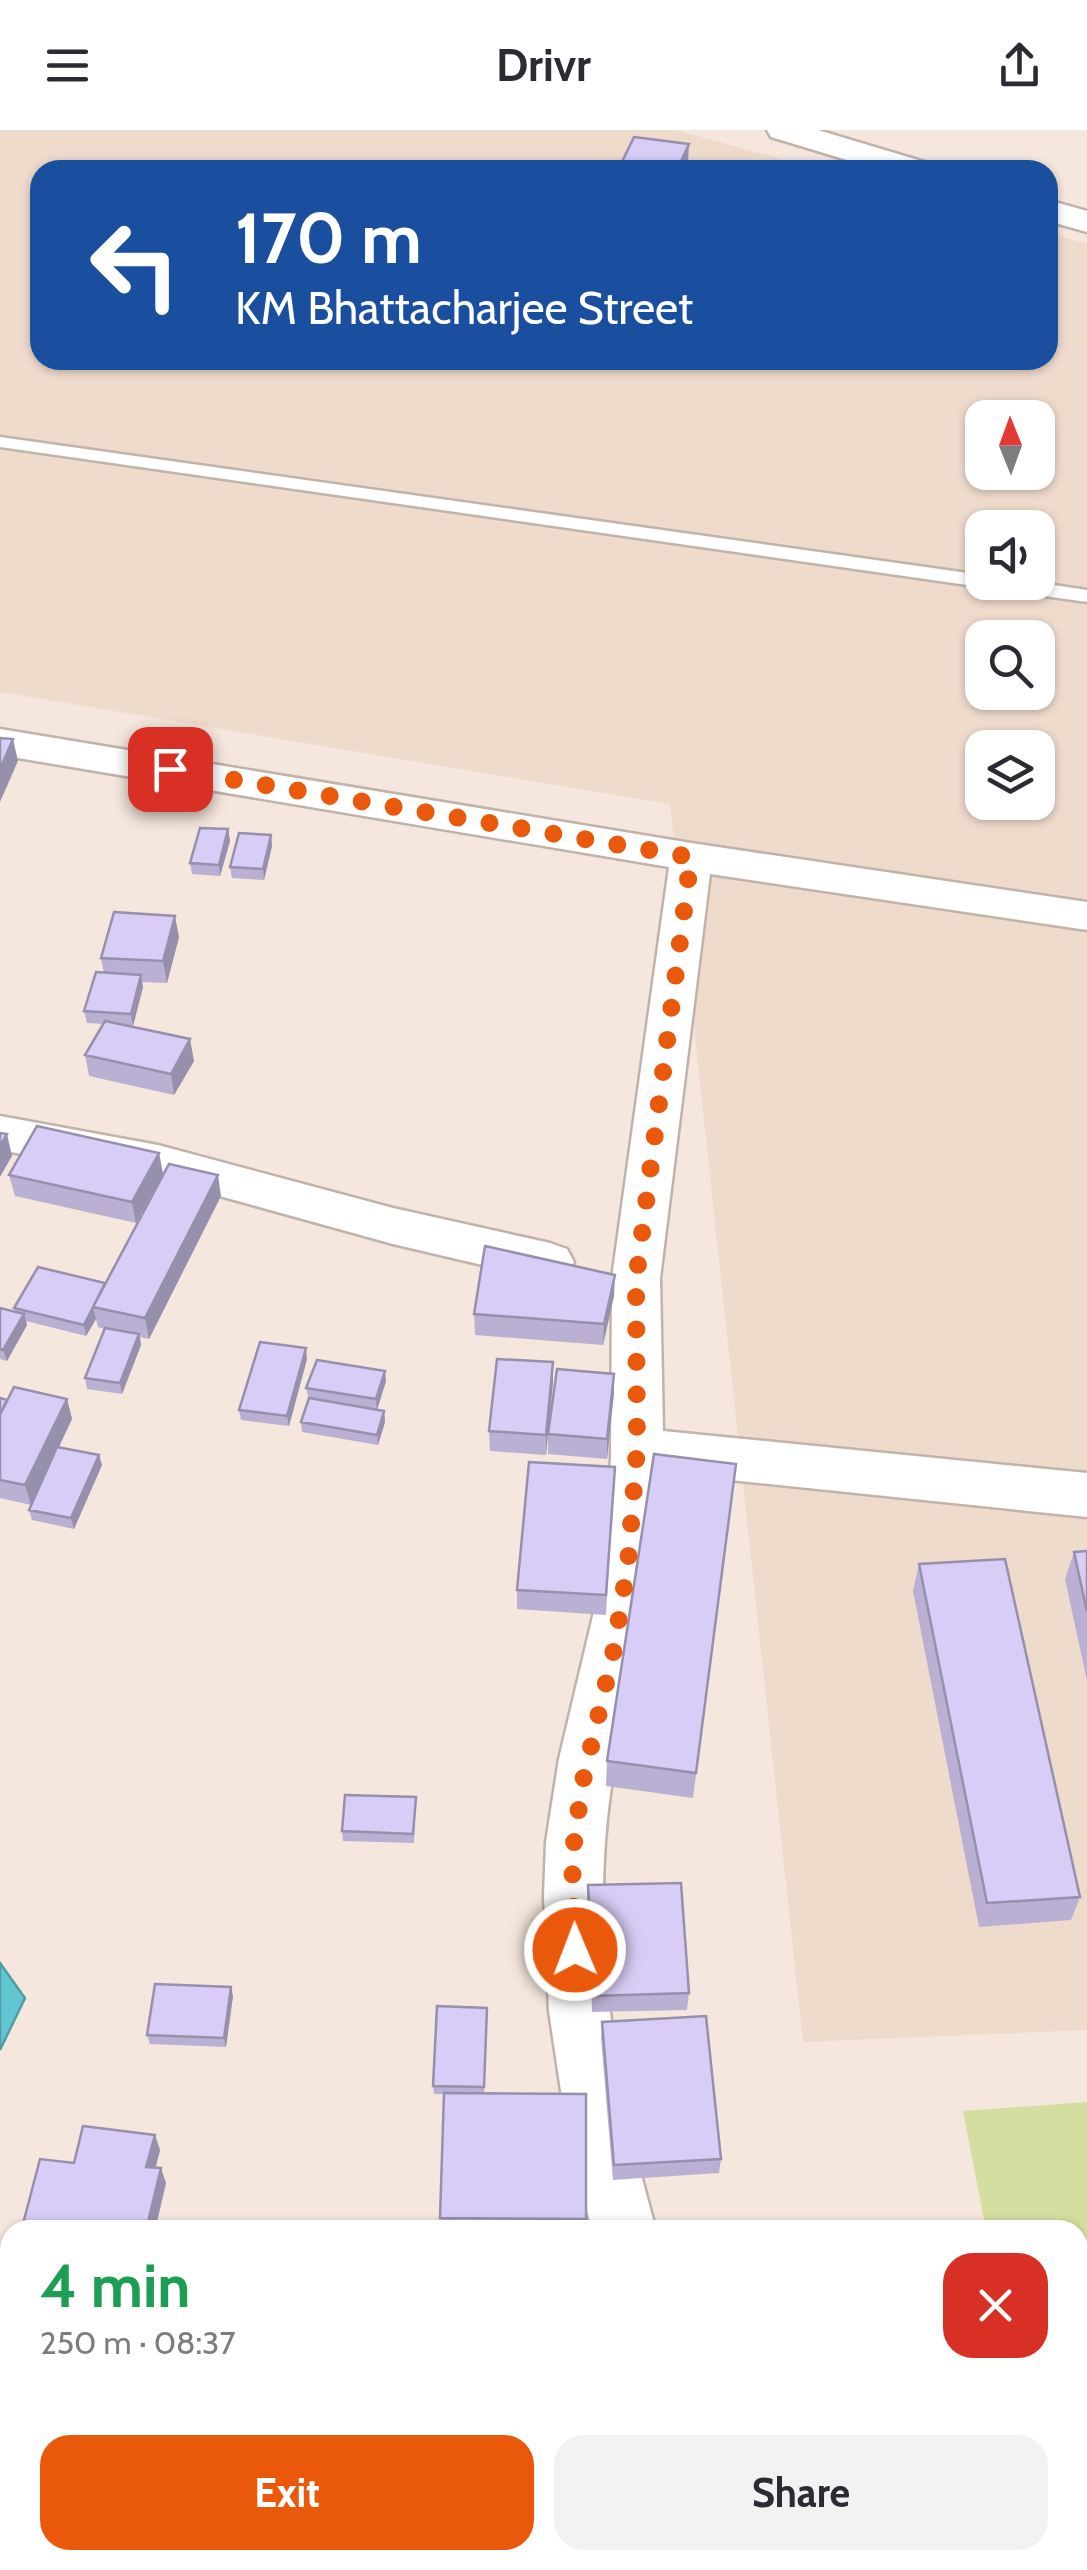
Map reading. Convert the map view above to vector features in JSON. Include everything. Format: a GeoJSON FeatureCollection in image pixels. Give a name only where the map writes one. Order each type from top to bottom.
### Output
{"type":"FeatureCollection","features":[{"type":"Feature","properties":{"kind":"street"},"geometry":{"type":"LineString","coordinates":[[783,130],[883,160]]}},
{"type":"Feature","properties":{"kind":"street"},"geometry":{"type":"LineString","coordinates":[[1058,213],[1087,222]]}},
{"type":"Feature","properties":{"kind":"street"},"geometry":{"type":"LineString","coordinates":[[0,742],[691,857],[1087,916]]}},
{"type":"Feature","properties":{"kind":"street"},"geometry":{"type":"LineString","coordinates":[[621,2220],[598,2129],[587,2052],[575,1950],[572,1858],[582,1785],[621,1610],[637,1449],[636,1280],[691,857]]}},
{"type":"Feature","properties":{"kind":"street"},"geometry":{"type":"LineString","coordinates":[[0,1134],[158,1162],[394,1226],[636,1280]]}},
{"type":"Feature","properties":{"kind":"street"},"geometry":{"type":"LineString","coordinates":[[637,1449],[1087,1495]]}},
{"type":"Feature","properties":{"kind":"lane"},"geometry":{"type":"LineString","coordinates":[[0,442],[965,579]]}},
{"type":"Feature","properties":{"kind":"lane"},"geometry":{"type":"LineString","coordinates":[[1055,591],[1087,596]]}},
{"type":"Feature","properties":{"kind":"shaded area"},"geometry":{"type":"Polygon","coordinates":[[[0,130],[676,130],[785,160],[30,160],[30,370],[1058,370],[1058,236],[1087,244],[1087,2030],[803,2042],[670,804],[0,692],[0,130]]]}},
{"type":"Feature","properties":{"kind":"green space"},"geometry":{"type":"Polygon","coordinates":[[[1087,2102],[1087,2220],[984,2220],[963,2111],[1087,2102]]]}},
{"type":"Feature","properties":{"kind":"water"},"geometry":{"type":"Polygon","coordinates":[[[0,1963],[25,1998],[0,2050],[0,1963]]]}},
{"type":"Feature","properties":{"kind":"building"},"geometry":{"type":"Polygon","coordinates":[[[634,137],[689,144],[682,160],[623,160],[634,137]]]}},
{"type":"Feature","properties":{"kind":"building"},"geometry":{"type":"Polygon","coordinates":[[[0,738],[13,739],[0,769],[0,738]]]}},
{"type":"Feature","properties":{"kind":"building"},"geometry":{"type":"Polygon","coordinates":[[[200,828],[228,829],[219,865],[190,863],[200,828]]]}},
{"type":"Feature","properties":{"kind":"building"},"geometry":{"type":"Polygon","coordinates":[[[239,833],[271,835],[263,869],[230,867],[239,833]]]}},
{"type":"Feature","properties":{"kind":"building"},"geometry":{"type":"Polygon","coordinates":[[[114,912],[175,916],[163,961],[101,958],[114,912]]]}},
{"type":"Feature","properties":{"kind":"building"},"geometry":{"type":"Polygon","coordinates":[[[96,972],[141,975],[131,1014],[84,1011],[96,972]]]}},
{"type":"Feature","properties":{"kind":"building"},"geometry":{"type":"Polygon","coordinates":[[[105,1021],[190,1039],[171,1074],[85,1055],[105,1021]]]}},
{"type":"Feature","properties":{"kind":"building"},"geometry":{"type":"Polygon","coordinates":[[[37,1126],[159,1153],[132,1202],[9,1175],[37,1126]]]}},
{"type":"Feature","properties":{"kind":"building"},"geometry":{"type":"Polygon","coordinates":[[[169,1164],[218,1175],[145,1318],[93,1307],[169,1164]]]}},
{"type":"Feature","properties":{"kind":"building"},"geometry":{"type":"Polygon","coordinates":[[[485,1246],[615,1275],[604,1324],[474,1314],[485,1246]]]}},
{"type":"Feature","properties":{"kind":"building"},"geometry":{"type":"Polygon","coordinates":[[[38,1267],[105,1283],[84,1325],[14,1308],[38,1267]]]}},
{"type":"Feature","properties":{"kind":"building"},"geometry":{"type":"Polygon","coordinates":[[[0,1308],[24,1314],[3,1350],[0,1349],[0,1308]]]}},
{"type":"Feature","properties":{"kind":"building"},"geometry":{"type":"Polygon","coordinates":[[[105,1328],[139,1334],[120,1383],[85,1378],[105,1328]]]}},
{"type":"Feature","properties":{"kind":"building"},"geometry":{"type":"Polygon","coordinates":[[[260,1342],[306,1348],[287,1416],[239,1410],[260,1342]]]}},
{"type":"Feature","properties":{"kind":"building"},"geometry":{"type":"Polygon","coordinates":[[[497,1359],[553,1362],[546,1435],[489,1431],[497,1359]]]}},
{"type":"Feature","properties":{"kind":"building"},"geometry":{"type":"Polygon","coordinates":[[[317,1360],[385,1371],[376,1399],[306,1388],[317,1360]]]}},
{"type":"Feature","properties":{"kind":"building"},"geometry":{"type":"Polygon","coordinates":[[[557,1369],[614,1374],[607,1439],[548,1434],[557,1369]]]}},
{"type":"Feature","properties":{"kind":"building"},"geometry":{"type":"Polygon","coordinates":[[[14,1387],[67,1399],[25,1485],[0,1480],[0,1415],[14,1387]]]}},
{"type":"Feature","properties":{"kind":"building"},"geometry":{"type":"Polygon","coordinates":[[[309,1398],[384,1411],[377,1435],[301,1422],[309,1398]]]}},
{"type":"Feature","properties":{"kind":"building"},"geometry":{"type":"Polygon","coordinates":[[[57,1447],[99,1455],[71,1518],[29,1510],[57,1447]]]}},
{"type":"Feature","properties":{"kind":"building"},"geometry":{"type":"Polygon","coordinates":[[[654,1454],[736,1464],[696,1773],[607,1761],[654,1454]]]}},
{"type":"Feature","properties":{"kind":"building"},"geometry":{"type":"Polygon","coordinates":[[[529,1462],[615,1467],[606,1595],[517,1590],[529,1462]]]}},
{"type":"Feature","properties":{"kind":"building"},"geometry":{"type":"Polygon","coordinates":[[[1087,1551],[1087,1612],[1074,1552],[1087,1551]]]}},
{"type":"Feature","properties":{"kind":"building"},"geometry":{"type":"Polygon","coordinates":[[[1005,1559],[1080,1897],[987,1903],[919,1564],[1005,1559]]]}},
{"type":"Feature","properties":{"kind":"building"},"geometry":{"type":"Polygon","coordinates":[[[345,1795],[416,1797],[413,1834],[342,1831],[345,1795]]]}},
{"type":"Feature","properties":{"kind":"building"},"geometry":{"type":"Polygon","coordinates":[[[681,1883],[689,1993],[593,1996],[588,1885],[681,1883]]]}},
{"type":"Feature","properties":{"kind":"building"},"geometry":{"type":"Polygon","coordinates":[[[155,1984],[231,1987],[224,2038],[147,2035],[155,1984]]]}},
{"type":"Feature","properties":{"kind":"building"},"geometry":{"type":"Polygon","coordinates":[[[437,2006],[487,2008],[484,2087],[433,2086],[437,2006]]]}},
{"type":"Feature","properties":{"kind":"building"},"geometry":{"type":"Polygon","coordinates":[[[706,2016],[721,2159],[614,2165],[602,2022],[706,2016]]]}},
{"type":"Feature","properties":{"kind":"building"},"geometry":{"type":"Polygon","coordinates":[[[444,2093],[586,2094],[586,2219],[440,2218],[444,2093]]]}},
{"type":"Feature","properties":{"kind":"building"},"geometry":{"type":"Polygon","coordinates":[[[83,2126],[155,2135],[146,2167],[161,2168],[148,2220],[24,2220],[40,2159],[74,2163],[83,2126]]]}},
{"type":"Feature","properties":{"kind":"route"},"geometry":{"type":"LineString","coordinates":[[170,769],[691,857],[636,1280],[637,1449],[628,1563],[614,1649],[582,1785],[572,1858],[575,1950]]}}]}
